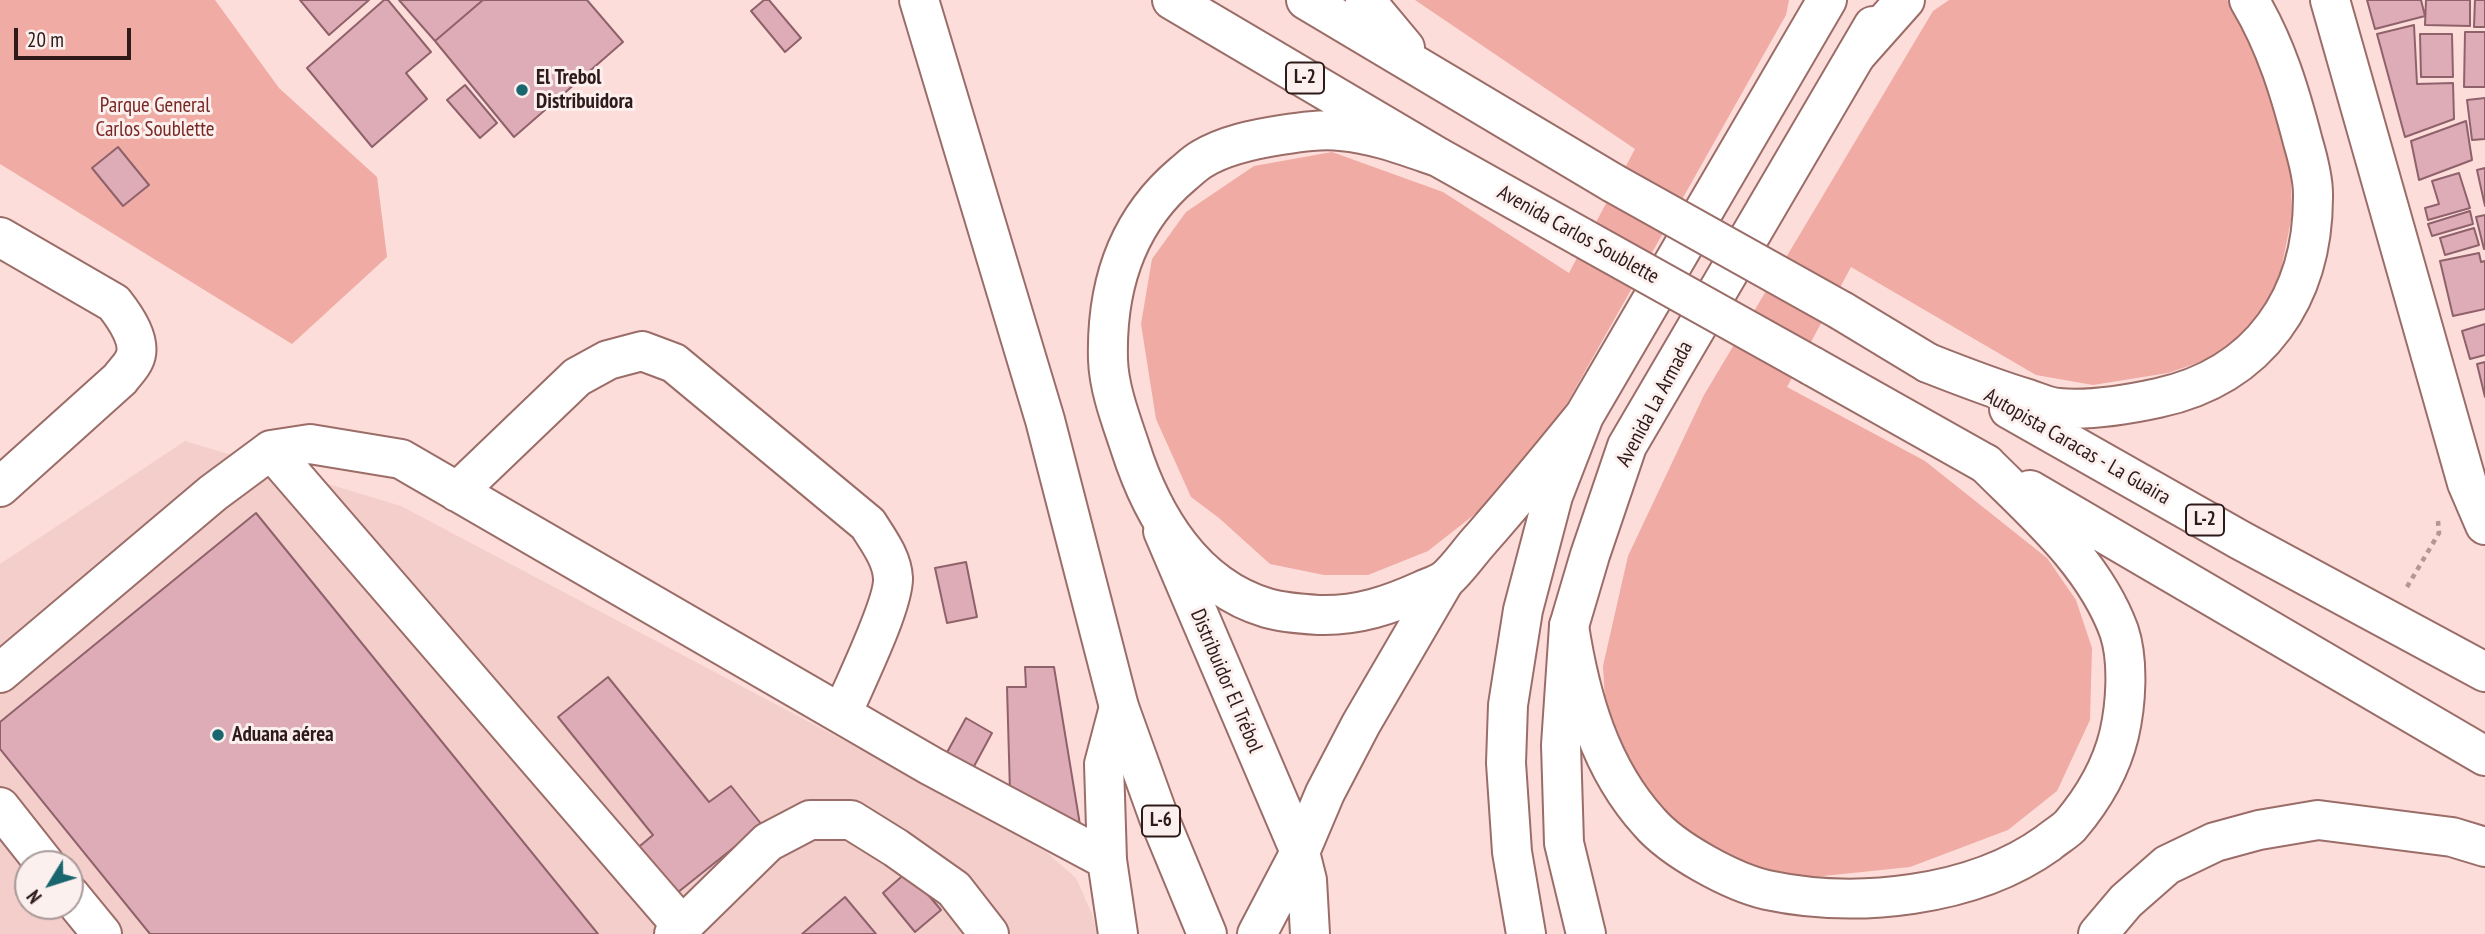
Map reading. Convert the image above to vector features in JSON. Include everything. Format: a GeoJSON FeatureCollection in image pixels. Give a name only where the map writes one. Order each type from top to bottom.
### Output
{"type":"FeatureCollection","features":[{"type":"Feature","properties":{"kind":"main road"},"geometry":{"type":"LineString","coordinates":[[919,0],[1045,420],[1119,708],[1104,764],[1107,860],[1118,934]]}},
{"type":"Feature","properties":{"kind":"main road","name":"Avenida Carlos Soublette"},"geometry":{"type":"LineString","coordinates":[[1172,0],[1438,157],[1986,464]]}},
{"type":"Feature","properties":{"kind":"main road","name":"L-2"},"geometry":{"type":"LineString","coordinates":[[1306,0],[1613,183],[1842,311],[1928,363]]}},
{"type":"Feature","properties":{"kind":"main road"},"geometry":{"type":"LineString","coordinates":[[1365,0],[1427,73]]}},
{"type":"Feature","properties":{"kind":"main road"},"geometry":{"type":"LineString","coordinates":[[1801,43],[1813,0]]}},
{"type":"Feature","properties":{"kind":"main road"},"geometry":{"type":"LineString","coordinates":[[1526,934],[1512,852],[1506,763],[1508,705],[1523,610],[1553,496],[1584,416],[1827,0]]}},
{"type":"Feature","properties":{"kind":"main road","name":"Avenida La Armada"},"geometry":{"type":"LineString","coordinates":[[1586,934],[1564,844],[1561,745],[1569,626],[1597,533],[1627,446],[1888,0]]}},
{"type":"Feature","properties":{"kind":"main road"},"geometry":{"type":"LineString","coordinates":[[1857,54],[1905,0]]}},
{"type":"Feature","properties":{"kind":"main road"},"geometry":{"type":"LineString","coordinates":[[1928,363],[2002,392],[2057,408],[2121,406],[2182,393],[2207,383],[2230,369],[2280,322],[2305,263],[2314,192],[2295,110],[2267,30],[2249,0]]}},
{"type":"Feature","properties":{"kind":"main road"},"geometry":{"type":"LineString","coordinates":[[2330,0],[2463,470],[2485,525]]}},
{"type":"Feature","properties":{"kind":"main road"},"geometry":{"type":"LineString","coordinates":[[1438,157],[1383,138],[1339,131],[1302,132],[1267,138],[1233,146],[1201,159],[1171,184],[1147,210],[1129,243],[1115,281],[1109,325],[1108,364],[1119,415],[1154,509],[1184,553],[1211,578],[1241,598],[1268,609],[1320,615],[1358,612],[1384,607],[1444,580]]}},
{"type":"Feature","properties":{"kind":"main road"},"geometry":{"type":"LineString","coordinates":[[0,237],[114,303],[127,321],[135,340],[135,358],[120,379],[0,487]]}},
{"type":"Feature","properties":{"kind":"main road"},"geometry":{"type":"LineString","coordinates":[[457,492],[577,377],[608,360],[642,351],[674,363],[868,524],[885,552],[893,578],[887,604],[842,714]]}},
{"type":"Feature","properties":{"kind":"main road","name":"Autopista Caracas - La Guaira"},"geometry":{"type":"LineString","coordinates":[[1928,363],[2240,540],[2485,671]]}},
{"type":"Feature","properties":{"kind":"main road"},"geometry":{"type":"LineString","coordinates":[[1256,934],[1300,852],[1325,793],[1361,723],[1444,580],[1508,509],[1584,416]]}},
{"type":"Feature","properties":{"kind":"main road"},"geometry":{"type":"LineString","coordinates":[[0,673],[214,493],[271,450],[310,444],[401,459],[932,766],[1107,860]]}},
{"type":"Feature","properties":{"kind":"main road"},"geometry":{"type":"LineString","coordinates":[[271,450],[678,930],[768,842],[810,820],[851,820],[954,889],[989,934]]}},
{"type":"Feature","properties":{"kind":"main road"},"geometry":{"type":"LineString","coordinates":[[1569,626],[1576,671],[1595,732],[1618,780],[1650,824],[1686,854],[1765,890],[1846,899],[1898,895],[1991,875],[2032,854],[2069,827],[2094,792],[2113,758],[2124,715],[2125,675],[2120,634],[2107,604],[2084,567],[2051,529],[1986,464]]}},
{"type":"Feature","properties":{"kind":"main road","name":"L-2"},"geometry":{"type":"LineString","coordinates":[[1986,464],[2485,756]]}},
{"type":"Feature","properties":{"kind":"main road","name":"Distribuidor El Trébol"},"geometry":{"type":"LineString","coordinates":[[1154,509],[1200,623],[1300,852],[1307,880],[1310,934]]}},
{"type":"Feature","properties":{"kind":"main road","name":"L-6"},"geometry":{"type":"LineString","coordinates":[[1119,708],[1159,818],[1207,934]]}},
{"type":"Feature","properties":{"kind":"main road"},"geometry":{"type":"LineString","coordinates":[[0,807],[34,850]]}},
{"type":"Feature","properties":{"kind":"main road"},"geometry":{"type":"LineString","coordinates":[[2098,934],[2126,901],[2166,865],[2215,842],[2259,830],[2318,820],[2452,837],[2485,847]]}},
{"type":"Feature","properties":{"kind":"main road"},"geometry":{"type":"LineString","coordinates":[[84,912],[102,934]]}},
{"type":"Feature","properties":{"kind":"shaded area"},"geometry":{"type":"Polygon","coordinates":[[[185,441],[401,506],[913,777],[1045,851],[1076,878],[1092,914],[1097,934],[0,934],[0,564],[185,441]]]}},
{"type":"Feature","properties":{"kind":"green space","name":"Parque General Carlos Soublette"},"geometry":{"type":"Polygon","coordinates":[[[0,0],[215,0],[279,88],[377,177],[387,257],[292,344],[0,164],[0,0]]]}},
{"type":"Feature","properties":{"kind":"green space"},"geometry":{"type":"Polygon","coordinates":[[[1415,0],[1789,0],[1786,15],[1566,405],[1498,496],[1428,551],[1368,575],[1324,575],[1270,564],[1191,497],[1156,419],[1141,324],[1152,259],[1186,212],[1254,166],[1332,152],[1443,192],[1569,273],[1635,149],[1415,0]]]}},
{"type":"Feature","properties":{"kind":"green space"},"geometry":{"type":"Polygon","coordinates":[[[1949,0],[2227,0],[2250,24],[2290,150],[2292,215],[2275,300],[2229,352],[2168,373],[2093,385],[2036,375],[1851,267],[1787,387],[1925,461],[2047,558],[2076,600],[2092,648],[2090,720],[2057,791],[2008,830],[1910,867],[1794,879],[1725,864],[1647,809],[1607,736],[1603,666],[1628,556],[1704,395],[1933,11],[1949,0]]]}},
{"type":"Feature","properties":{"kind":"building"},"geometry":{"type":"Polygon","coordinates":[[[300,0],[369,0],[329,35],[300,0]]]}},
{"type":"Feature","properties":{"kind":"building"},"geometry":{"type":"Polygon","coordinates":[[[384,0],[388,0],[431,52],[406,73],[427,99],[372,147],[307,68],[384,0]]]}},
{"type":"Feature","properties":{"kind":"building"},"geometry":{"type":"Polygon","coordinates":[[[399,0],[483,0],[435,41],[399,0]]]}},
{"type":"Feature","properties":{"kind":"building","name":"El Trebol Distribuidora"},"geometry":{"type":"Polygon","coordinates":[[[483,0],[587,0],[623,42],[514,137],[435,41],[483,0]]]}},
{"type":"Feature","properties":{"kind":"building"},"geometry":{"type":"Polygon","coordinates":[[[764,0],[769,0],[801,38],[785,52],[751,11],[764,0]]]}},
{"type":"Feature","properties":{"kind":"building"},"geometry":{"type":"Polygon","coordinates":[[[2367,0],[2421,0],[2425,16],[2375,29],[2367,0]]]}},
{"type":"Feature","properties":{"kind":"building"},"geometry":{"type":"Polygon","coordinates":[[[2426,0],[2470,0],[2470,26],[2425,25],[2426,0]]]}},
{"type":"Feature","properties":{"kind":"building"},"geometry":{"type":"Polygon","coordinates":[[[2475,0],[2485,0],[2485,27],[2474,27],[2475,0]]]}},
{"type":"Feature","properties":{"kind":"building"},"geometry":{"type":"Polygon","coordinates":[[[2414,25],[2417,84],[2453,83],[2454,119],[2405,137],[2377,34],[2414,25]]]}},
{"type":"Feature","properties":{"kind":"building"},"geometry":{"type":"Polygon","coordinates":[[[2465,32],[2485,32],[2485,87],[2464,87],[2465,32]]]}},
{"type":"Feature","properties":{"kind":"building"},"geometry":{"type":"Polygon","coordinates":[[[2420,34],[2452,34],[2453,77],[2421,77],[2420,34]]]}},
{"type":"Feature","properties":{"kind":"building"},"geometry":{"type":"Polygon","coordinates":[[[465,85],[497,123],[480,138],[447,100],[465,85]]]}},
{"type":"Feature","properties":{"kind":"building"},"geometry":{"type":"Polygon","coordinates":[[[2485,98],[2485,139],[2472,140],[2467,100],[2485,98]]]}},
{"type":"Feature","properties":{"kind":"building"},"geometry":{"type":"Polygon","coordinates":[[[2466,121],[2472,160],[2419,180],[2411,141],[2466,121]]]}},
{"type":"Feature","properties":{"kind":"building"},"geometry":{"type":"Polygon","coordinates":[[[118,147],[149,185],[123,206],[92,168],[118,147]]]}},
{"type":"Feature","properties":{"kind":"building"},"geometry":{"type":"Polygon","coordinates":[[[2485,168],[2485,206],[2477,170],[2485,168]]]}},
{"type":"Feature","properties":{"kind":"building"},"geometry":{"type":"Polygon","coordinates":[[[2459,173],[2470,208],[2428,220],[2425,208],[2439,204],[2432,181],[2459,173]]]}},
{"type":"Feature","properties":{"kind":"building"},"geometry":{"type":"Polygon","coordinates":[[[2470,211],[2473,224],[2432,236],[2428,224],[2470,211]]]}},
{"type":"Feature","properties":{"kind":"building"},"geometry":{"type":"Polygon","coordinates":[[[2485,215],[2485,249],[2484,249],[2476,217],[2485,215]]]}},
{"type":"Feature","properties":{"kind":"building"},"geometry":{"type":"Polygon","coordinates":[[[2474,228],[2479,245],[2445,255],[2440,238],[2474,228]]]}},
{"type":"Feature","properties":{"kind":"building"},"geometry":{"type":"Polygon","coordinates":[[[2479,253],[2481,262],[2485,261],[2485,309],[2453,316],[2440,261],[2479,253]]]}},
{"type":"Feature","properties":{"kind":"building"},"geometry":{"type":"Polygon","coordinates":[[[2485,324],[2485,355],[2470,359],[2462,331],[2485,324]]]}},
{"type":"Feature","properties":{"kind":"building"},"geometry":{"type":"Polygon","coordinates":[[[2485,362],[2485,397],[2477,364],[2485,362]]]}},
{"type":"Feature","properties":{"kind":"building","name":"Aduana aérea"},"geometry":{"type":"Polygon","coordinates":[[[256,513],[598,934],[150,934],[0,749],[0,722],[256,513]]]}},
{"type":"Feature","properties":{"kind":"building"},"geometry":{"type":"Polygon","coordinates":[[[966,562],[977,617],[947,623],[935,568],[966,562]]]}},
{"type":"Feature","properties":{"kind":"building"},"geometry":{"type":"Polygon","coordinates":[[[1025,667],[1054,667],[1082,837],[1010,792],[1007,687],[1026,687],[1025,667]]]}},
{"type":"Feature","properties":{"kind":"building"},"geometry":{"type":"Polygon","coordinates":[[[608,677],[709,802],[731,786],[762,825],[672,897],[634,851],[653,835],[558,717],[608,677]]]}},
{"type":"Feature","properties":{"kind":"building"},"geometry":{"type":"Polygon","coordinates":[[[966,718],[992,733],[972,770],[945,756],[966,718]]]}},
{"type":"Feature","properties":{"kind":"building"},"geometry":{"type":"Polygon","coordinates":[[[908,871],[941,910],[915,932],[883,893],[908,871]]]}},
{"type":"Feature","properties":{"kind":"building"},"geometry":{"type":"Polygon","coordinates":[[[845,897],[876,934],[802,934],[845,897]]]}},
{"type":"Feature","properties":{"kind":"place","name":"El Trebol Distribuidora"},"geometry":{"type":"Point","coordinates":[522,90]}},
{"type":"Feature","properties":{"kind":"place","name":"Aduana aérea"},"geometry":{"type":"Point","coordinates":[218,735]}}]}
